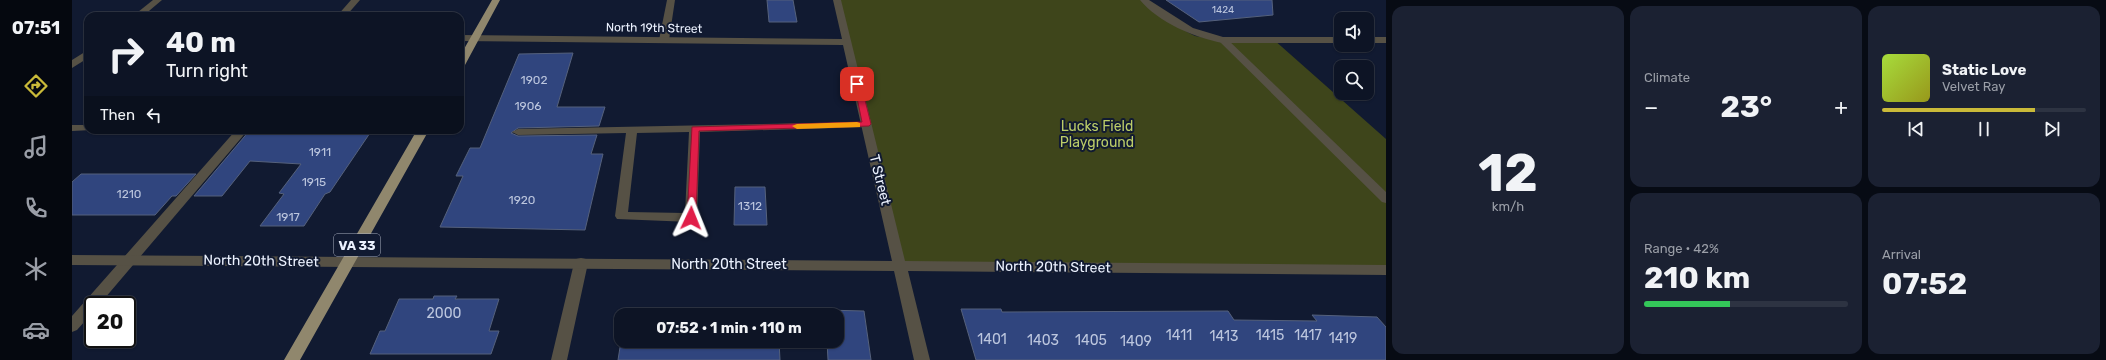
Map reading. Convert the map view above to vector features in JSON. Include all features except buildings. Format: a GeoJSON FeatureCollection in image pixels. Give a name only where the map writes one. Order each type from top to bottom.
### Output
{"type":"FeatureCollection","features":[{"type":"Feature","properties":{"kind":"main road"},"geometry":{"type":"LineString","coordinates":[[464,58],[496,0]]}},
{"type":"Feature","properties":{"kind":"main road","name":"VA 33"},"geometry":{"type":"LineString","coordinates":[[292,360],[421,134]]}},
{"type":"Feature","properties":{"kind":"street"},"geometry":{"type":"LineString","coordinates":[[142,12],[158,0]]}},
{"type":"Feature","properties":{"kind":"street"},"geometry":{"type":"LineString","coordinates":[[346,12],[356,0]]}},
{"type":"Feature","properties":{"kind":"street"},"geometry":{"type":"LineString","coordinates":[[664,40],[671,0]]}},
{"type":"Feature","properties":{"kind":"street","name":"T Street"},"geometry":{"type":"LineString","coordinates":[[837,0],[922,360]]}},
{"type":"Feature","properties":{"kind":"street"},"geometry":{"type":"LineString","coordinates":[[1144,0],[1184,29],[1204,37],[1222,40],[1334,40]]}},
{"type":"Feature","properties":{"kind":"street","name":"North 19th Street"},"geometry":{"type":"LineString","coordinates":[[464,38],[847,42]]}},
{"type":"Feature","properties":{"kind":"street"},"geometry":{"type":"LineString","coordinates":[[1222,40],[1386,199]]}},
{"type":"Feature","properties":{"kind":"street"},"geometry":{"type":"LineString","coordinates":[[1374,40],[1386,40]]}},
{"type":"Feature","properties":{"kind":"street"},"geometry":{"type":"LineString","coordinates":[[72,65],[84,56]]}},
{"type":"Feature","properties":{"kind":"street"},"geometry":{"type":"LineString","coordinates":[[518,132],[866,124]]}},
{"type":"Feature","properties":{"kind":"street"},"geometry":{"type":"LineString","coordinates":[[72,128],[84,128]]}},
{"type":"Feature","properties":{"kind":"street"},"geometry":{"type":"LineString","coordinates":[[632,130],[621,216],[691,218],[695,128]]}},
{"type":"Feature","properties":{"kind":"street"},"geometry":{"type":"LineString","coordinates":[[72,326],[239,134]]}},
{"type":"Feature","properties":{"kind":"street","name":"North 20th Street"},"geometry":{"type":"LineString","coordinates":[[72,260],[1386,270]]}},
{"type":"Feature","properties":{"kind":"street"},"geometry":{"type":"LineString","coordinates":[[559,360],[581,263]]}},
{"type":"Feature","properties":{"kind":"green space","name":"Lucks Field Playground"},"geometry":{"type":"Polygon","coordinates":[[[836,0],[1141,0],[1195,36],[1212,39],[1273,39],[1334,93],[1334,100],[1342,100],[1386,139],[1386,270],[898,266],[836,0]]]}},
{"type":"Feature","properties":{"kind":"slow traffic"},"geometry":{"type":"LineString","coordinates":[[797,126],[857,125]]}},
{"type":"Feature","properties":{"kind":"route"},"geometry":{"type":"LineString","coordinates":[[691,218],[695,128],[866,124],[857,84]]}}]}
